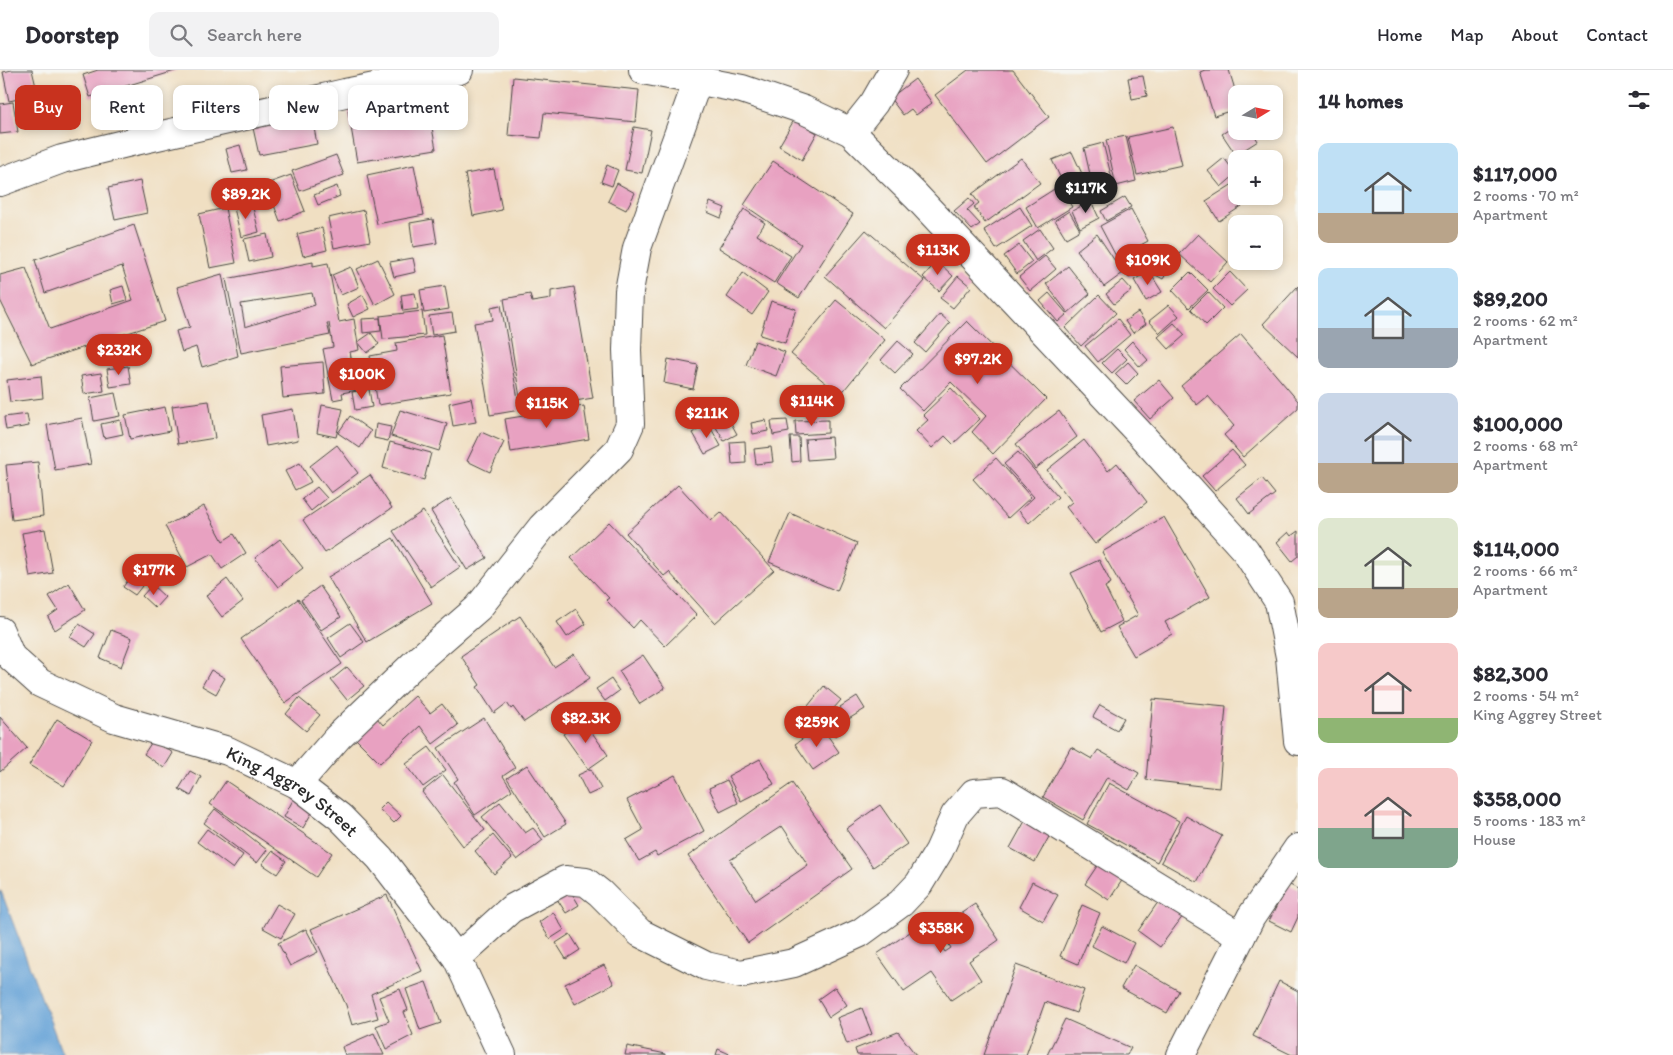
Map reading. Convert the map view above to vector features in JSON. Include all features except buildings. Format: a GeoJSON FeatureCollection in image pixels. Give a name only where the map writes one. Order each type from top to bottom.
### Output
{"type":"FeatureCollection","features":[{"type":"Feature","properties":{"kind":"street"},"geometry":{"type":"LineString","coordinates":[[0,182],[62,159],[127,143],[345,93],[459,70]]}},
{"type":"Feature","properties":{"kind":"street"},"geometry":{"type":"LineString","coordinates":[[643,70],[742,89],[804,110],[851,132],[916,196],[1245,550],[1279,602],[1294,657],[1298,741]]}},
{"type":"Feature","properties":{"kind":"street"},"geometry":{"type":"LineString","coordinates":[[851,132],[874,103],[893,70]]}},
{"type":"Feature","properties":{"kind":"street"},"geometry":{"type":"LineString","coordinates":[[297,784],[338,738],[417,661],[478,608],[542,527],[619,449],[630,424],[627,350],[629,301],[637,248],[698,80]]}},
{"type":"Feature","properties":{"kind":"street","name":"King Aggrey Street"},"geometry":{"type":"LineString","coordinates":[[0,631],[11,657],[40,682],[114,718],[228,751],[297,784],[340,817],[380,858],[458,958],[502,1055]]}},
{"type":"Feature","properties":{"kind":"street"},"geometry":{"type":"LineString","coordinates":[[458,958],[511,909],[565,880],[586,882],[640,932],[706,966],[741,974],[794,963],[860,933],[901,903],[919,884],[939,851],[955,815],[974,792],[1002,791],[1241,937]]}},
{"type":"Feature","properties":{"kind":"street"},"geometry":{"type":"LineString","coordinates":[[1181,1055],[1251,917],[1298,848]]}},
{"type":"Feature","properties":{"kind":"water"},"geometry":{"type":"Polygon","coordinates":[[[1,891],[63,1055],[0,1055],[1,891]]]}}]}
